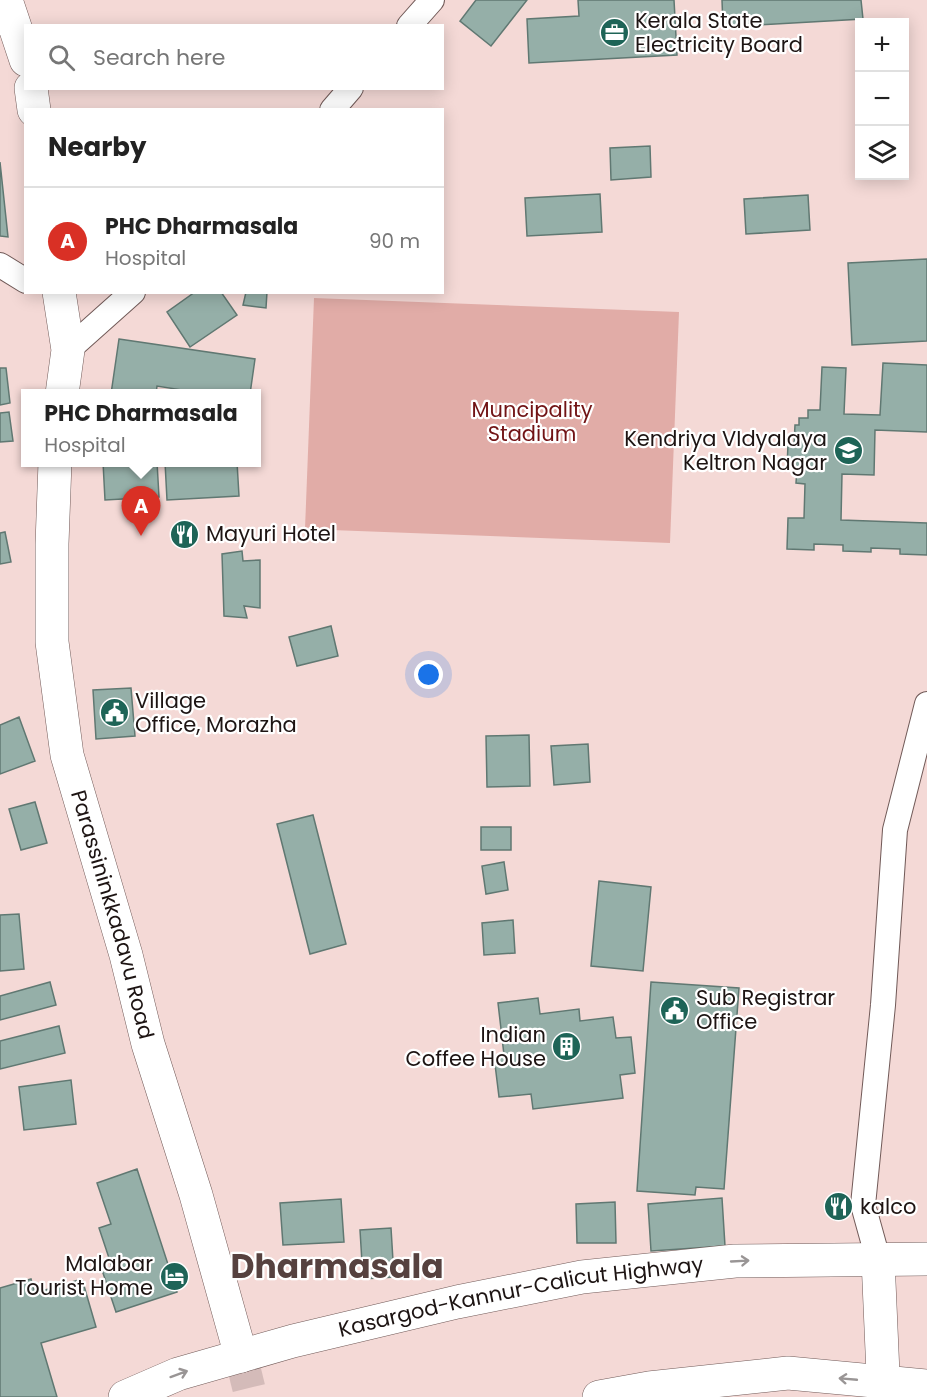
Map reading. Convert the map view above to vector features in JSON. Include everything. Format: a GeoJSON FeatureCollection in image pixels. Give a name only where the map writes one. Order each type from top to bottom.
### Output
{"type":"FeatureCollection","features":[{"type":"Feature","properties":{"kind":"main road"},"geometry":{"type":"LineString","coordinates":[[6,0],[24,54]]}},
{"type":"Feature","properties":{"kind":"main road"},"geometry":{"type":"LineString","coordinates":[[31,90],[34,108]]}},
{"type":"Feature","properties":{"kind":"main road"},"geometry":{"type":"LineString","coordinates":[[59,294],[68,350],[63,389]]}},
{"type":"Feature","properties":{"kind":"main road","name":"Parassininkkadavu Road"},"geometry":{"type":"LineString","coordinates":[[55,467],[52,642],[67,755],[126,955],[148,1044],[196,1195],[241,1356]]}},
{"type":"Feature","properties":{"kind":"main road"},"geometry":{"type":"LineString","coordinates":[[878,1259],[884,1389]]}},
{"type":"Feature","properties":{"kind":"main road","name":"Kasargod-Kannur-Calicut Highway"},"geometry":{"type":"LineString","coordinates":[[125,1397],[178,1374],[293,1341],[457,1302],[582,1277],[735,1261],[927,1259]]}},
{"type":"Feature","properties":{"kind":"main road"},"geometry":{"type":"LineString","coordinates":[[599,1397],[649,1388],[788,1373],[884,1389],[927,1386]]}},
{"type":"Feature","properties":{"kind":"street"},"geometry":{"type":"LineString","coordinates":[[411,24],[432,0]]}},
{"type":"Feature","properties":{"kind":"street"},"geometry":{"type":"LineString","coordinates":[[334,108],[349,90]]}},
{"type":"Feature","properties":{"kind":"street"},"geometry":{"type":"LineString","coordinates":[[0,265],[24,280]]}},
{"type":"Feature","properties":{"kind":"street"},"geometry":{"type":"LineString","coordinates":[[68,350],[131,294]]}},
{"type":"Feature","properties":{"kind":"street"},"geometry":{"type":"LineString","coordinates":[[878,1259],[863,1204],[883,1005],[895,830],[927,704]]}},
{"type":"Feature","properties":{"kind":"green space","name":"Muncipality Stadium"},"geometry":{"type":"Polygon","coordinates":[[[314,298],[679,312],[670,543],[305,529],[314,298]]]}},
{"type":"Feature","properties":{"kind":"building"},"geometry":{"type":"Polygon","coordinates":[[[476,0],[527,0],[491,46],[460,21],[476,0]]]}},
{"type":"Feature","properties":{"kind":"building"},"geometry":{"type":"Polygon","coordinates":[[[578,0],[674,0],[677,55],[529,63],[527,19],[579,16],[578,0]]]}},
{"type":"Feature","properties":{"kind":"building"},"geometry":{"type":"Polygon","coordinates":[[[722,0],[861,0],[863,18],[723,27],[722,0]]]}},
{"type":"Feature","properties":{"kind":"building"},"geometry":{"type":"Polygon","coordinates":[[[650,146],[651,177],[611,180],[610,148],[650,146]]]}},
{"type":"Feature","properties":{"kind":"building"},"geometry":{"type":"Polygon","coordinates":[[[0,162],[8,237],[0,236],[0,162]]]}},
{"type":"Feature","properties":{"kind":"building"},"geometry":{"type":"Polygon","coordinates":[[[600,194],[602,232],[527,236],[525,198],[600,194]]]}},
{"type":"Feature","properties":{"kind":"building"},"geometry":{"type":"Polygon","coordinates":[[[808,195],[810,230],[746,234],[744,199],[808,195]]]}},
{"type":"Feature","properties":{"kind":"building"},"geometry":{"type":"Polygon","coordinates":[[[927,259],[927,341],[852,345],[848,263],[927,259]]]}},
{"type":"Feature","properties":{"kind":"building"},"geometry":{"type":"Polygon","coordinates":[[[192,294],[222,294],[237,315],[190,347],[167,312],[192,294]]]}},
{"type":"Feature","properties":{"kind":"building"},"geometry":{"type":"Polygon","coordinates":[[[246,294],[267,294],[266,308],[243,305],[246,294]]]}},
{"type":"Feature","properties":{"kind":"building"},"geometry":{"type":"Polygon","coordinates":[[[119,339],[255,359],[251,389],[176,389],[157,386],[157,389],[112,389],[119,339]]]}},
{"type":"Feature","properties":{"kind":"building"},"geometry":{"type":"Polygon","coordinates":[[[883,363],[927,365],[927,432],[875,430],[874,475],[842,474],[841,520],[927,523],[927,555],[900,554],[900,549],[871,548],[871,552],[843,551],[843,545],[814,544],[814,550],[787,549],[788,518],[804,518],[805,484],[796,483],[797,469],[787,468],[788,444],[794,444],[795,425],[799,425],[799,418],[808,418],[808,410],[820,410],[822,367],[846,368],[844,414],[880,415],[883,363]]]}},
{"type":"Feature","properties":{"kind":"building"},"geometry":{"type":"Polygon","coordinates":[[[0,368],[6,368],[10,403],[0,405],[0,368]]]}},
{"type":"Feature","properties":{"kind":"building"},"geometry":{"type":"Polygon","coordinates":[[[9,412],[13,441],[0,442],[0,413],[9,412]]]}},
{"type":"Feature","properties":{"kind":"building"},"geometry":{"type":"Polygon","coordinates":[[[103,467],[157,467],[159,497],[105,500],[103,467]]]}},
{"type":"Feature","properties":{"kind":"building"},"geometry":{"type":"Polygon","coordinates":[[[165,467],[237,467],[239,496],[167,500],[165,467]]]}},
{"type":"Feature","properties":{"kind":"building"},"geometry":{"type":"Polygon","coordinates":[[[5,532],[11,562],[0,564],[0,533],[5,532]]]}},
{"type":"Feature","properties":{"kind":"building"},"geometry":{"type":"Polygon","coordinates":[[[242,551],[243,561],[260,560],[260,608],[244,606],[247,618],[224,616],[222,554],[242,551]]]}},
{"type":"Feature","properties":{"kind":"building"},"geometry":{"type":"Polygon","coordinates":[[[331,626],[338,656],[297,666],[289,637],[331,626]]]}},
{"type":"Feature","properties":{"kind":"building","name":"Village Office, Morazha"},"geometry":{"type":"Polygon","coordinates":[[[131,688],[135,736],[96,739],[93,690],[131,688]]]}},
{"type":"Feature","properties":{"kind":"building"},"geometry":{"type":"Polygon","coordinates":[[[19,717],[35,761],[0,774],[0,725],[19,717]]]}},
{"type":"Feature","properties":{"kind":"building"},"geometry":{"type":"Polygon","coordinates":[[[529,735],[530,786],[487,787],[486,736],[529,735]]]}},
{"type":"Feature","properties":{"kind":"building"},"geometry":{"type":"Polygon","coordinates":[[[588,744],[590,782],[554,785],[551,746],[588,744]]]}},
{"type":"Feature","properties":{"kind":"building"},"geometry":{"type":"Polygon","coordinates":[[[35,802],[47,843],[21,850],[9,809],[35,802]]]}},
{"type":"Feature","properties":{"kind":"building"},"geometry":{"type":"Polygon","coordinates":[[[313,815],[346,944],[310,954],[277,824],[313,815]]]}},
{"type":"Feature","properties":{"kind":"building"},"geometry":{"type":"Polygon","coordinates":[[[481,827],[511,827],[511,850],[481,850],[481,827]]]}},
{"type":"Feature","properties":{"kind":"building"},"geometry":{"type":"Polygon","coordinates":[[[504,862],[508,890],[486,894],[482,866],[504,862]]]}},
{"type":"Feature","properties":{"kind":"building"},"geometry":{"type":"Polygon","coordinates":[[[599,881],[651,887],[643,971],[591,966],[599,881]]]}},
{"type":"Feature","properties":{"kind":"building"},"geometry":{"type":"Polygon","coordinates":[[[19,914],[24,969],[0,971],[0,915],[19,914]]]}},
{"type":"Feature","properties":{"kind":"building"},"geometry":{"type":"Polygon","coordinates":[[[513,920],[515,953],[484,955],[482,923],[513,920]]]}},
{"type":"Feature","properties":{"kind":"building"},"geometry":{"type":"Polygon","coordinates":[[[50,982],[56,1005],[0,1020],[0,996],[50,982]]]}},
{"type":"Feature","properties":{"kind":"building"},"geometry":{"type":"Polygon","coordinates":[[[651,982],[739,988],[724,1189],[696,1187],[695,1195],[637,1191],[651,982]]]}},
{"type":"Feature","properties":{"kind":"building","name":"Indian Coffee House"},"geometry":{"type":"Polygon","coordinates":[[[538,998],[540,1014],[579,1009],[580,1021],[613,1017],[616,1038],[631,1037],[635,1073],[620,1075],[623,1098],[533,1109],[531,1094],[499,1097],[494,1056],[504,1055],[498,1003],[538,998]]]}},
{"type":"Feature","properties":{"kind":"building"},"geometry":{"type":"Polygon","coordinates":[[[59,1026],[65,1053],[0,1069],[0,1041],[59,1026]]]}},
{"type":"Feature","properties":{"kind":"building"},"geometry":{"type":"Polygon","coordinates":[[[71,1080],[76,1124],[24,1130],[19,1087],[71,1080]]]}},
{"type":"Feature","properties":{"kind":"building"},"geometry":{"type":"Polygon","coordinates":[[[137,1169],[177,1292],[116,1312],[102,1270],[112,1267],[99,1228],[111,1224],[97,1183],[137,1169]]]}},
{"type":"Feature","properties":{"kind":"building"},"geometry":{"type":"Polygon","coordinates":[[[722,1198],[725,1246],[651,1251],[648,1204],[722,1198]]]}},
{"type":"Feature","properties":{"kind":"building"},"geometry":{"type":"Polygon","coordinates":[[[341,1199],[344,1242],[283,1245],[280,1203],[341,1199]]]}},
{"type":"Feature","properties":{"kind":"building"},"geometry":{"type":"Polygon","coordinates":[[[615,1202],[616,1243],[577,1243],[576,1204],[615,1202]]]}},
{"type":"Feature","properties":{"kind":"building"},"geometry":{"type":"Polygon","coordinates":[[[391,1228],[394,1277],[363,1279],[360,1230],[391,1228]]]}},
{"type":"Feature","properties":{"kind":"building"},"geometry":{"type":"Polygon","coordinates":[[[31,1279],[35,1293],[82,1279],[96,1327],[41,1343],[57,1397],[0,1397],[0,1288],[31,1279]]]}},
{"type":"Feature","properties":{"kind":"tunnel"},"geometry":{"type":"LineString","coordinates":[[241,1356],[251,1397]]}},
{"type":"Feature","properties":{"kind":"place","name":"Kerala State Electricity Board"},"geometry":{"type":"Point","coordinates":[614,33]}},
{"type":"Feature","properties":{"kind":"place","name":"Kendriya VIdyalaya Keltron Nagar"},"geometry":{"type":"Point","coordinates":[848,451]}},
{"type":"Feature","properties":{"kind":"place","name":"Mayuri Hotel"},"geometry":{"type":"Point","coordinates":[185,534]}},
{"type":"Feature","properties":{"kind":"place","name":"PHC Dharmasala"},"geometry":{"type":"Point","coordinates":[141,536]}},
{"type":"Feature","properties":{"kind":"place","name":"Village Office, Morazha"},"geometry":{"type":"Point","coordinates":[114,713]}},
{"type":"Feature","properties":{"kind":"place","name":"Sub Registrar Office"},"geometry":{"type":"Point","coordinates":[675,1010]}},
{"type":"Feature","properties":{"kind":"place","name":"Indian Coffee House"},"geometry":{"type":"Point","coordinates":[567,1047]}},
{"type":"Feature","properties":{"kind":"place","name":"kalco"},"geometry":{"type":"Point","coordinates":[839,1207]}},
{"type":"Feature","properties":{"kind":"place","name":"Malabar Tourist Home"},"geometry":{"type":"Point","coordinates":[174,1276]}},
{"type":"Feature","properties":{"kind":"district","name":"Dharmasala"},"geometry":{"type":"Point","coordinates":[337,1266]}}]}
